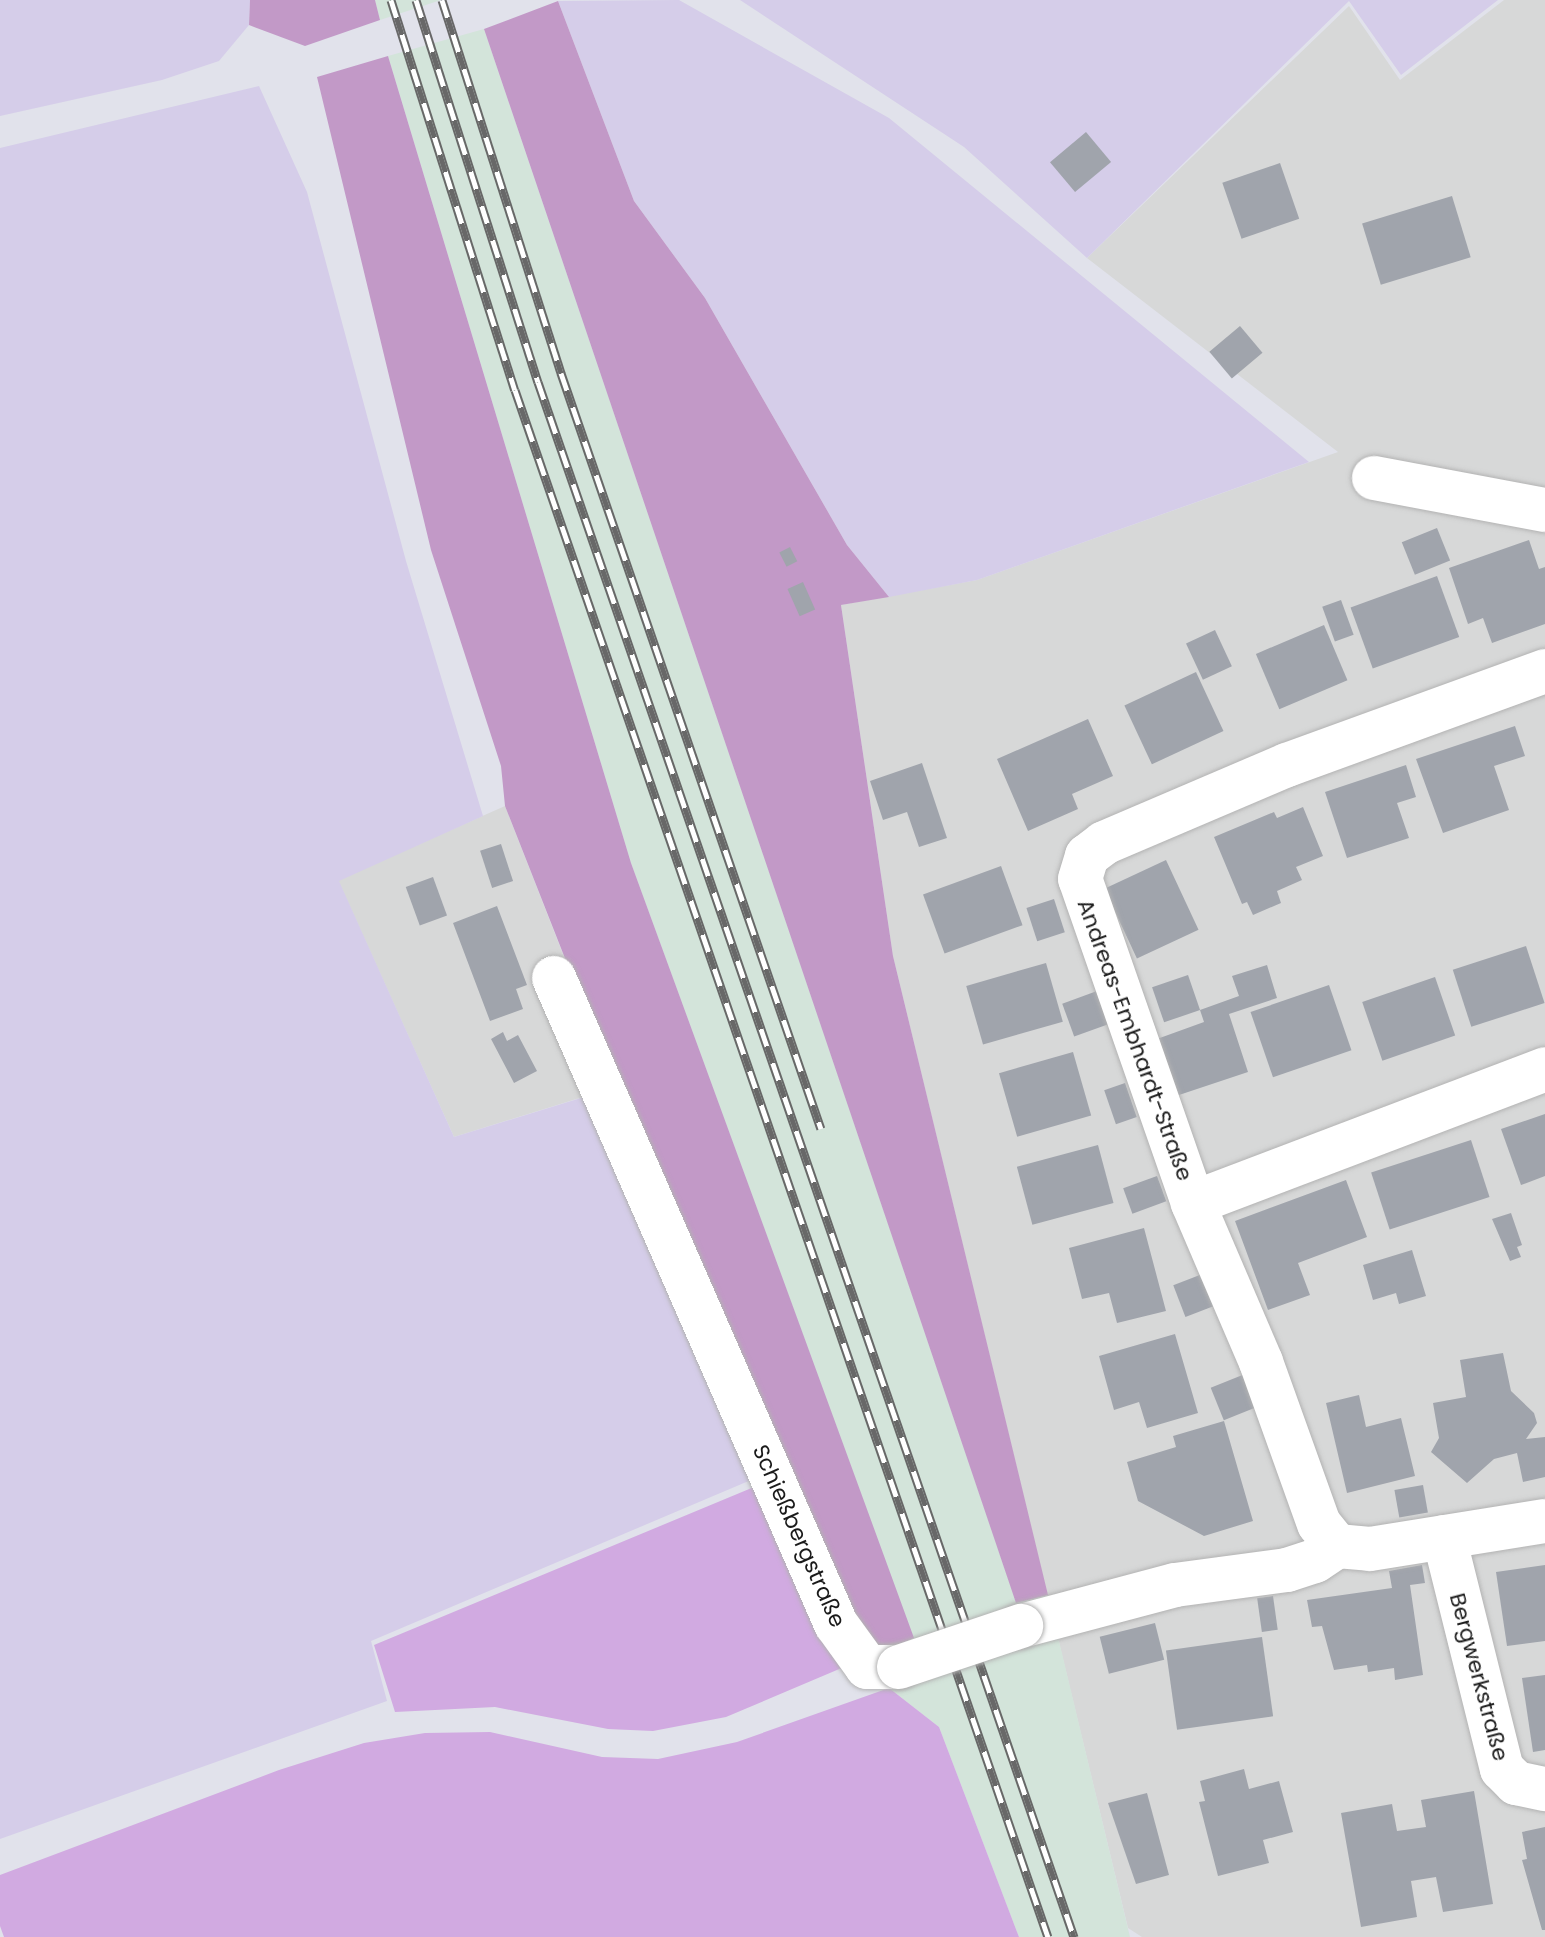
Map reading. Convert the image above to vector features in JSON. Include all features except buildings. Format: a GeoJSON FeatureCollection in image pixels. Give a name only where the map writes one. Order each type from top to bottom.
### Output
{"type":"FeatureCollection","features":[{"type":"Feature","properties":{"kind":"street"},"geometry":{"type":"LineString","coordinates":[[1374,478],[1545,510]]}},
{"type":"Feature","properties":{"kind":"street","name":"Andreas-Embhardt-Straße"},"geometry":{"type":"LineString","coordinates":[[1337,1546],[1319,1524],[1261,1362],[1193,1203],[1085,903],[1080,879],[1087,856],[1104,843],[1287,765],[1545,671]]}},
{"type":"Feature","properties":{"kind":"street","name":"Schießbergstraße"},"geometry":{"type":"LineString","coordinates":[[554,978],[836,1624],[867,1667],[899,1667],[1021,1626],[1175,1585],[1287,1570],[1315,1561],[1337,1546]]}},
{"type":"Feature","properties":{"kind":"street"},"geometry":{"type":"LineString","coordinates":[[1193,1203],[1545,1069]]}},
{"type":"Feature","properties":{"kind":"street"},"geometry":{"type":"LineString","coordinates":[[1337,1546],[1370,1549],[1545,1521]]}},
{"type":"Feature","properties":{"kind":"street","name":"Bergwerkstraße"},"geometry":{"type":"LineString","coordinates":[[1444,1537],[1502,1769],[1516,1783],[1545,1789]]}},
{"type":"Feature","properties":{"kind":"shaded area"},"geometry":{"type":"Polygon","coordinates":[[[0,0],[250,0],[249,25],[219,61],[162,80],[0,116],[0,0]]]}},
{"type":"Feature","properties":{"kind":"shaded area"},"geometry":{"type":"Polygon","coordinates":[[[250,0],[375,0],[380,20],[305,46],[249,25],[250,0]]]}},
{"type":"Feature","properties":{"kind":"shaded area"},"geometry":{"type":"Polygon","coordinates":[[[375,0],[441,0],[380,20],[375,0]]]}},
{"type":"Feature","properties":{"kind":"shaded area"},"geometry":{"type":"Polygon","coordinates":[[[679,0],[889,118],[1309,462],[977,580],[889,597],[847,545],[705,298],[634,201],[558,1],[679,0]]]}},
{"type":"Feature","properties":{"kind":"shaded area"},"geometry":{"type":"Polygon","coordinates":[[[740,0],[1498,0],[1401,75],[1349,1],[1087,258],[964,147],[740,0]]]}},
{"type":"Feature","properties":{"kind":"shaded area"},"geometry":{"type":"Polygon","coordinates":[[[1504,0],[1545,0],[1545,1937],[1142,1937],[1128,1928],[893,956],[841,605],[977,580],[1338,452],[1087,258],[1349,6],[1400,80],[1504,0]]]}},
{"type":"Feature","properties":{"kind":"shaded area"},"geometry":{"type":"Polygon","coordinates":[[[558,1],[634,201],[705,298],[847,545],[889,597],[841,605],[893,956],[1048,1595],[1016,1603],[484,29],[558,1]]]}},
{"type":"Feature","properties":{"kind":"shaded area"},"geometry":{"type":"Polygon","coordinates":[[[484,29],[1016,1602],[1048,1595],[1130,1937],[1019,1937],[939,1727],[889,1688],[913,1637],[631,863],[388,56],[484,29]]]}},
{"type":"Feature","properties":{"kind":"shaded area"},"geometry":{"type":"Polygon","coordinates":[[[388,56],[631,863],[914,1638],[844,1667],[505,806],[501,766],[431,550],[317,77],[388,56]]]}},
{"type":"Feature","properties":{"kind":"shaded area"},"geometry":{"type":"Polygon","coordinates":[[[259,86],[307,192],[406,561],[483,816],[339,881],[454,1137],[584,1097],[751,1480],[371,1641],[387,1701],[0,1839],[0,148],[259,86]]]}},
{"type":"Feature","properties":{"kind":"shaded area"},"geometry":{"type":"Polygon","coordinates":[[[505,806],[615,1087],[454,1137],[338,880],[505,806]]]}},
{"type":"Feature","properties":{"kind":"shaded area"},"geometry":{"type":"Polygon","coordinates":[[[754,1487],[844,1667],[726,1717],[653,1731],[608,1729],[495,1707],[395,1712],[374,1645],[754,1487]]]}},
{"type":"Feature","properties":{"kind":"shaded area"},"geometry":{"type":"Polygon","coordinates":[[[889,1688],[939,1727],[1019,1937],[4,1937],[0,1926],[0,1875],[279,1770],[364,1743],[425,1733],[490,1732],[602,1757],[658,1759],[737,1742],[889,1688]]]}},
{"type":"Feature","properties":{"kind":"railway"},"geometry":{"type":"LineString","coordinates":[[391,0],[515,390],[1048,1937]]}},
{"type":"Feature","properties":{"kind":"railway"},"geometry":{"type":"LineString","coordinates":[[416,0],[538,382],[1074,1937]]}},
{"type":"Feature","properties":{"kind":"railway"},"geometry":{"type":"LineString","coordinates":[[442,0],[561,373],[821,1129]]}}]}
